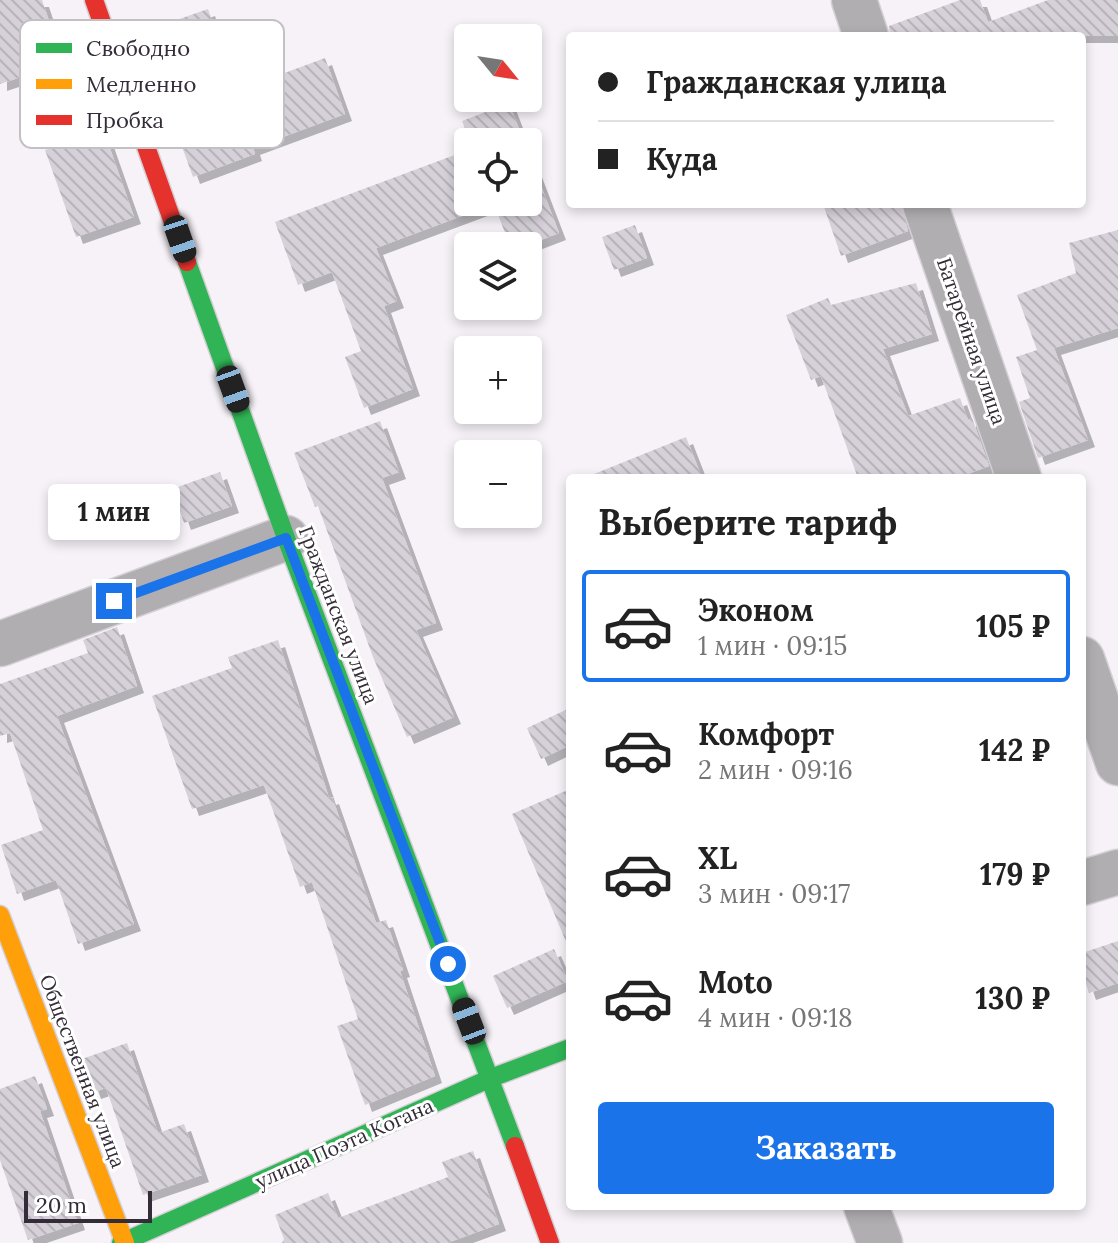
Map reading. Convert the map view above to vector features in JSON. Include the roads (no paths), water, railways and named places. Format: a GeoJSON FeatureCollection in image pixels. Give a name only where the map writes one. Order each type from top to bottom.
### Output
{"type":"FeatureCollection","features":[{"type":"Feature","properties":{"kind":"street","name":"Гражданская улица"},"geometry":{"type":"LineString","coordinates":[[94,0],[101,20]]}},
{"type":"Feature","properties":{"kind":"street"},"geometry":{"type":"LineString","coordinates":[[854,0],[865,32]]}},
{"type":"Feature","properties":{"kind":"street","name":"Гражданская улица"},"geometry":{"type":"LineString","coordinates":[[147,148],[286,538],[491,1078],[550,1243]]}},
{"type":"Feature","properties":{"kind":"street","name":"Батарейная улица"},"geometry":{"type":"LineString","coordinates":[[926,208],[1018,474]]}},
{"type":"Feature","properties":{"kind":"street"},"geometry":{"type":"LineString","coordinates":[[0,644],[286,538]]}},
{"type":"Feature","properties":{"kind":"street"},"geometry":{"type":"LineString","coordinates":[[1086,671],[1118,763]]}},
{"type":"Feature","properties":{"kind":"street"},"geometry":{"type":"LineString","coordinates":[[1086,882],[1118,872]]}},
{"type":"Feature","properties":{"kind":"street","name":"Общественная улица"},"geometry":{"type":"LineString","coordinates":[[0,915],[123,1243]]}},
{"type":"Feature","properties":{"kind":"street","name":"улица Поэта Когана"},"geometry":{"type":"LineString","coordinates":[[123,1243],[491,1078],[566,1050]]}},
{"type":"Feature","properties":{"kind":"street"},"geometry":{"type":"LineString","coordinates":[[868,1210],[880,1243]]}}]}
